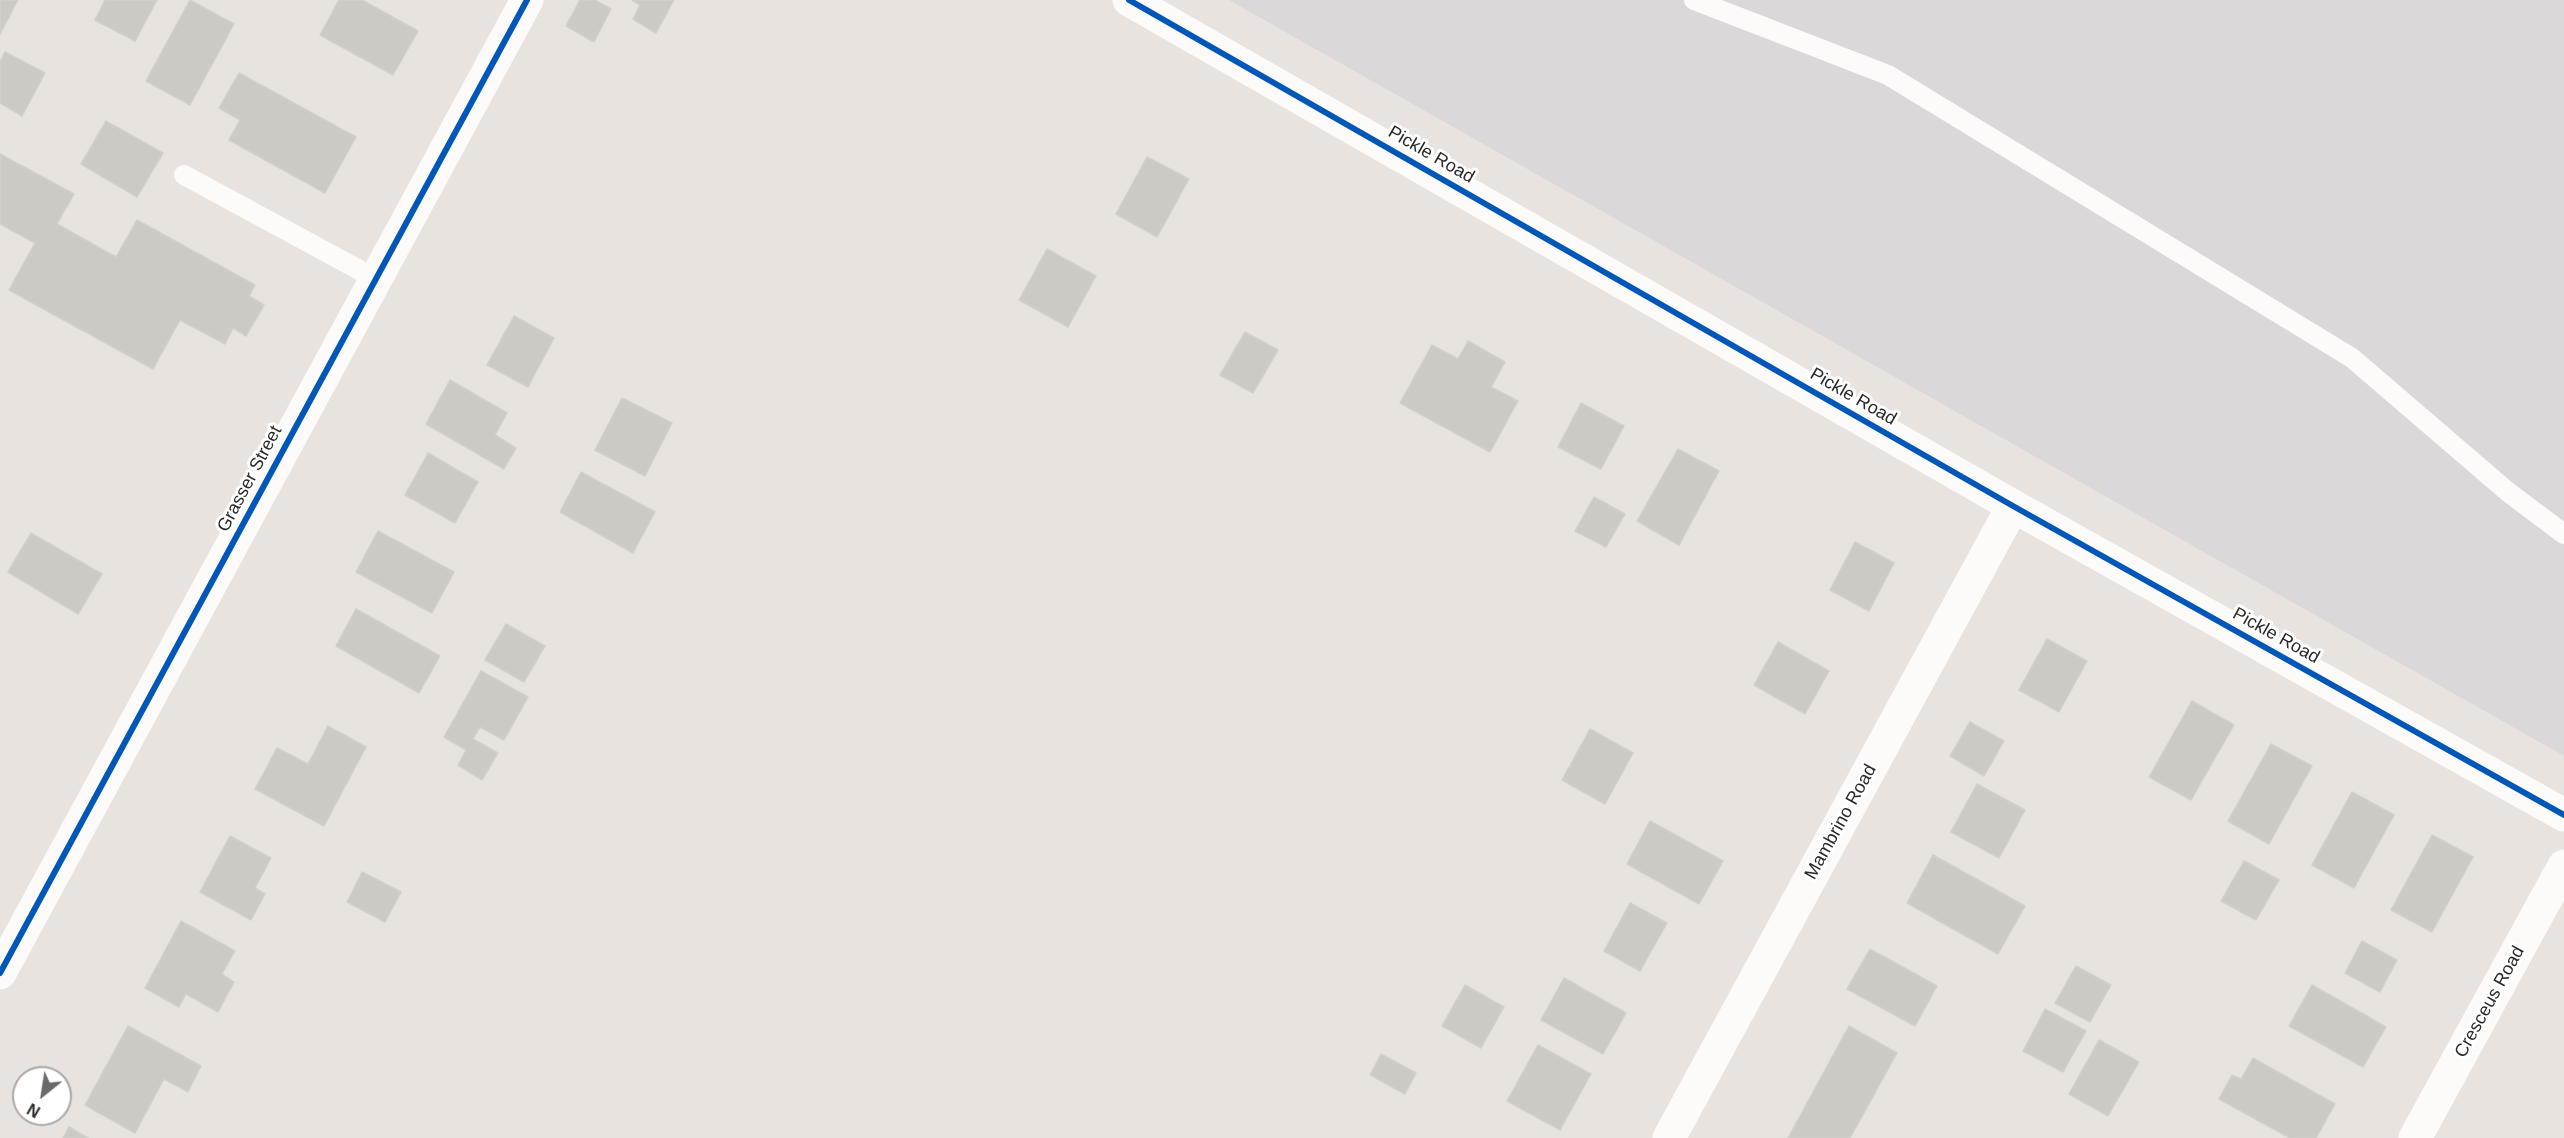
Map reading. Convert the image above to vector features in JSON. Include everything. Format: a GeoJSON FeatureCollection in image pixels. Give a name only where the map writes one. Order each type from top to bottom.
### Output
{"type":"FeatureCollection","features":[{"type":"Feature","properties":{"kind":"street","name":"Grasser Street"},"geometry":{"type":"LineString","coordinates":[[0,973],[527,0]]}},
{"type":"Feature","properties":{"kind":"street","name":"Pickle Road"},"geometry":{"type":"LineString","coordinates":[[1129,0],[2013,506],[2564,815]]}},
{"type":"Feature","properties":{"kind":"street","name":"Mambrino Road"},"geometry":{"type":"LineString","coordinates":[[1669,1138],[2013,506]]}},
{"type":"Feature","properties":{"kind":"street","name":"Cresceus Road"},"geometry":{"type":"LineString","coordinates":[[2415,1138],[2564,866]]}},
{"type":"Feature","properties":{"kind":"lane"},"geometry":{"type":"LineString","coordinates":[[1694,0],[1888,75],[2352,358],[2508,492],[2564,534]]}},
{"type":"Feature","properties":{"kind":"lane"},"geometry":{"type":"LineString","coordinates":[[184,176],[376,279]]}},
{"type":"Feature","properties":{"kind":"shaded area"},"geometry":{"type":"Polygon","coordinates":[[[1229,0],[2564,0],[2564,756],[1229,0]]]}},
{"type":"Feature","properties":{"kind":"building"},"geometry":{"type":"Polygon","coordinates":[[[0,0],[18,0],[0,34],[0,0]]]}},
{"type":"Feature","properties":{"kind":"building"},"geometry":{"type":"Polygon","coordinates":[[[105,0],[157,0],[135,41],[95,20],[105,0]]]}},
{"type":"Feature","properties":{"kind":"building"},"geometry":{"type":"Polygon","coordinates":[[[190,0],[234,24],[190,105],[146,81],[190,0]]]}},
{"type":"Feature","properties":{"kind":"building"},"geometry":{"type":"Polygon","coordinates":[[[339,0],[362,0],[418,31],[393,75],[320,35],[339,0]]]}},
{"type":"Feature","properties":{"kind":"building"},"geometry":{"type":"Polygon","coordinates":[[[580,0],[595,0],[611,9],[594,42],[566,26],[580,0]]]}},
{"type":"Feature","properties":{"kind":"building"},"geometry":{"type":"Polygon","coordinates":[[[632,0],[674,0],[656,33],[633,19],[640,5],[632,0]]]}},
{"type":"Feature","properties":{"kind":"building"},"geometry":{"type":"Polygon","coordinates":[[[5,52],[45,73],[22,116],[0,103],[0,62],[5,52]]]}},
{"type":"Feature","properties":{"kind":"building"},"geometry":{"type":"Polygon","coordinates":[[[239,73],[356,137],[325,193],[229,140],[240,120],[219,108],[239,73]]]}},
{"type":"Feature","properties":{"kind":"building"},"geometry":{"type":"Polygon","coordinates":[[[106,121],[163,153],[137,197],[81,164],[106,121]]]}},
{"type":"Feature","properties":{"kind":"building"},"geometry":{"type":"Polygon","coordinates":[[[0,154],[74,194],[57,224],[116,257],[137,220],[255,285],[249,296],[264,305],[246,336],[233,328],[225,344],[180,320],[153,369],[9,290],[35,243],[0,224],[0,154]]]}},
{"type":"Feature","properties":{"kind":"building"},"geometry":{"type":"Polygon","coordinates":[[[1147,157],[1189,179],[1157,237],[1116,214],[1147,157]]]}},
{"type":"Feature","properties":{"kind":"building"},"geometry":{"type":"Polygon","coordinates":[[[1047,249],[1096,276],[1068,327],[1019,300],[1047,249]]]}},
{"type":"Feature","properties":{"kind":"building"},"geometry":{"type":"Polygon","coordinates":[[[514,316],[554,338],[528,387],[487,365],[514,316]]]}},
{"type":"Feature","properties":{"kind":"building"},"geometry":{"type":"Polygon","coordinates":[[[1245,332],[1278,350],[1253,393],[1220,375],[1245,332]]]}},
{"type":"Feature","properties":{"kind":"building"},"geometry":{"type":"Polygon","coordinates":[[[1468,341],[1505,362],[1491,387],[1518,401],[1490,452],[1400,403],[1432,345],[1458,359],[1468,341]]]}},
{"type":"Feature","properties":{"kind":"building"},"geometry":{"type":"Polygon","coordinates":[[[450,380],[507,413],[495,435],[516,448],[504,469],[426,424],[450,380]]]}},
{"type":"Feature","properties":{"kind":"building"},"geometry":{"type":"Polygon","coordinates":[[[622,398],[672,423],[645,476],[595,450],[622,398]]]}},
{"type":"Feature","properties":{"kind":"building"},"geometry":{"type":"Polygon","coordinates":[[[1581,403],[1624,426],[1601,469],[1558,447],[1581,403]]]}},
{"type":"Feature","properties":{"kind":"building"},"geometry":{"type":"Polygon","coordinates":[[[1678,449],[1719,471],[1679,545],[1637,521],[1678,449]]]}},
{"type":"Feature","properties":{"kind":"building"},"geometry":{"type":"Polygon","coordinates":[[[428,453],[478,482],[455,523],[405,495],[428,453]]]}},
{"type":"Feature","properties":{"kind":"building"},"geometry":{"type":"Polygon","coordinates":[[[581,472],[655,512],[633,553],[560,512],[581,472]]]}},
{"type":"Feature","properties":{"kind":"building"},"geometry":{"type":"Polygon","coordinates":[[[1594,497],[1625,514],[1606,547],[1575,531],[1594,497]]]}},
{"type":"Feature","properties":{"kind":"building"},"geometry":{"type":"Polygon","coordinates":[[[378,531],[454,572],[432,613],[356,572],[378,531]]]}},
{"type":"Feature","properties":{"kind":"building"},"geometry":{"type":"Polygon","coordinates":[[[31,533],[102,574],[78,614],[8,572],[31,533]]]}},
{"type":"Feature","properties":{"kind":"building"},"geometry":{"type":"Polygon","coordinates":[[[1855,542],[1894,563],[1869,611],[1830,590],[1855,542]]]}},
{"type":"Feature","properties":{"kind":"building"},"geometry":{"type":"Polygon","coordinates":[[[356,609],[440,656],[419,693],[336,646],[356,609]]]}},
{"type":"Feature","properties":{"kind":"building"},"geometry":{"type":"Polygon","coordinates":[[[506,624],[545,646],[524,682],[485,660],[506,624]]]}},
{"type":"Feature","properties":{"kind":"building"},"geometry":{"type":"Polygon","coordinates":[[[2047,639],[2087,661],[2059,712],[2019,690],[2047,639]]]}},
{"type":"Feature","properties":{"kind":"building"},"geometry":{"type":"Polygon","coordinates":[[[1778,642],[1829,671],[1805,714],[1754,685],[1778,642]]]}},
{"type":"Feature","properties":{"kind":"building"},"geometry":{"type":"Polygon","coordinates":[[[481,671],[528,697],[504,740],[480,727],[473,739],[498,753],[482,780],[458,765],[466,750],[444,737],[481,671]]]}},
{"type":"Feature","properties":{"kind":"building"},"geometry":{"type":"Polygon","coordinates":[[[2192,701],[2234,725],[2191,800],[2149,777],[2192,701]]]}},
{"type":"Feature","properties":{"kind":"building"},"geometry":{"type":"Polygon","coordinates":[[[1970,722],[2004,741],[1984,776],[1950,756],[1970,722]]]}},
{"type":"Feature","properties":{"kind":"building"},"geometry":{"type":"Polygon","coordinates":[[[328,726],[366,747],[324,826],[255,789],[277,748],[308,764],[328,726]]]}},
{"type":"Feature","properties":{"kind":"building"},"geometry":{"type":"Polygon","coordinates":[[[1590,729],[1633,753],[1605,804],[1562,780],[1590,729]]]}},
{"type":"Feature","properties":{"kind":"building"},"geometry":{"type":"Polygon","coordinates":[[[2271,744],[2312,766],[2269,844],[2228,821],[2271,744]]]}},
{"type":"Feature","properties":{"kind":"building"},"geometry":{"type":"Polygon","coordinates":[[[1977,784],[2025,810],[1999,858],[1951,832],[1977,784]]]}},
{"type":"Feature","properties":{"kind":"building"},"geometry":{"type":"Polygon","coordinates":[[[2352,792],[2394,815],[2354,888],[2312,865],[2352,792]]]}},
{"type":"Feature","properties":{"kind":"building"},"geometry":{"type":"Polygon","coordinates":[[[1650,821],[1723,861],[1699,904],[1627,864],[1650,821]]]}},
{"type":"Feature","properties":{"kind":"building"},"geometry":{"type":"Polygon","coordinates":[[[2432,835],[2473,857],[2432,932],[2391,910],[2432,835]]]}},
{"type":"Feature","properties":{"kind":"building"},"geometry":{"type":"Polygon","coordinates":[[[230,836],[271,858],[255,888],[265,894],[251,920],[200,892],[230,836]]]}},
{"type":"Feature","properties":{"kind":"building"},"geometry":{"type":"Polygon","coordinates":[[[1933,855],[2025,906],[1998,954],[1907,903],[1933,855]]]}},
{"type":"Feature","properties":{"kind":"building"},"geometry":{"type":"Polygon","coordinates":[[[2244,861],[2279,880],[2256,920],[2221,901],[2244,861]]]}},
{"type":"Feature","properties":{"kind":"building"},"geometry":{"type":"Polygon","coordinates":[[[362,872],[401,892],[385,922],[347,902],[362,872]]]}},
{"type":"Feature","properties":{"kind":"building"},"geometry":{"type":"Polygon","coordinates":[[[1630,903],[1667,923],[1640,971],[1604,951],[1630,903]]]}},
{"type":"Feature","properties":{"kind":"building"},"geometry":{"type":"Polygon","coordinates":[[[181,921],[235,951],[222,974],[234,982],[218,1012],[186,994],[179,1007],[145,988],[181,921]]]}},
{"type":"Feature","properties":{"kind":"building"},"geometry":{"type":"Polygon","coordinates":[[[2362,941],[2397,960],[2380,992],[2345,973],[2362,941]]]}},
{"type":"Feature","properties":{"kind":"building"},"geometry":{"type":"Polygon","coordinates":[[[1870,949],[1937,986],[1915,1026],[1847,989],[1870,949]]]}},
{"type":"Feature","properties":{"kind":"building"},"geometry":{"type":"Polygon","coordinates":[[[2076,966],[2111,985],[2090,1022],[2055,1003],[2076,966]]]}},
{"type":"Feature","properties":{"kind":"building"},"geometry":{"type":"Polygon","coordinates":[[[1564,978],[1626,1013],[1603,1054],[1541,1020],[1564,978]]]}},
{"type":"Feature","properties":{"kind":"building"},"geometry":{"type":"Polygon","coordinates":[[[1465,985],[1504,1007],[1481,1048],[1442,1026],[1465,985]]]}},
{"type":"Feature","properties":{"kind":"building"},"geometry":{"type":"Polygon","coordinates":[[[2312,985],[2386,1027],[2363,1067],[2289,1026],[2312,985]]]}},
{"type":"Feature","properties":{"kind":"building"},"geometry":{"type":"Polygon","coordinates":[[[2045,1009],[2086,1031],[2063,1072],[2023,1051],[2045,1009]]]}},
{"type":"Feature","properties":{"kind":"building"},"geometry":{"type":"Polygon","coordinates":[[[128,1026],[201,1066],[188,1092],[164,1079],[135,1133],[85,1105],[128,1026]]]}},
{"type":"Feature","properties":{"kind":"building"},"geometry":{"type":"Polygon","coordinates":[[[1849,1026],[1897,1053],[1850,1138],[1788,1138],[1849,1026]]]}},
{"type":"Feature","properties":{"kind":"building"},"geometry":{"type":"Polygon","coordinates":[[[2099,1040],[2139,1062],[2108,1116],[2069,1094],[2099,1040]]]}},
{"type":"Feature","properties":{"kind":"building"},"geometry":{"type":"Polygon","coordinates":[[[1538,1045],[1591,1074],[1560,1130],[1507,1101],[1538,1045]]]}},
{"type":"Feature","properties":{"kind":"building"},"geometry":{"type":"Polygon","coordinates":[[[1381,1054],[1416,1073],[1405,1094],[1370,1075],[1381,1054]]]}},
{"type":"Feature","properties":{"kind":"building"},"geometry":{"type":"Polygon","coordinates":[[[2253,1058],[2335,1104],[2316,1138],[2290,1138],[2219,1099],[2232,1075],[2241,1079],[2253,1058]]]}},
{"type":"Feature","properties":{"kind":"building"},"geometry":{"type":"Polygon","coordinates":[[[69,1127],[88,1138],[63,1138],[69,1127]]]}},
{"type":"Feature","properties":{"kind":"cycle path"},"geometry":{"type":"LineString","coordinates":[[0,973],[527,0]]}},
{"type":"Feature","properties":{"kind":"cycle path"},"geometry":{"type":"LineString","coordinates":[[1129,0],[2013,506],[2564,815]]}}]}
